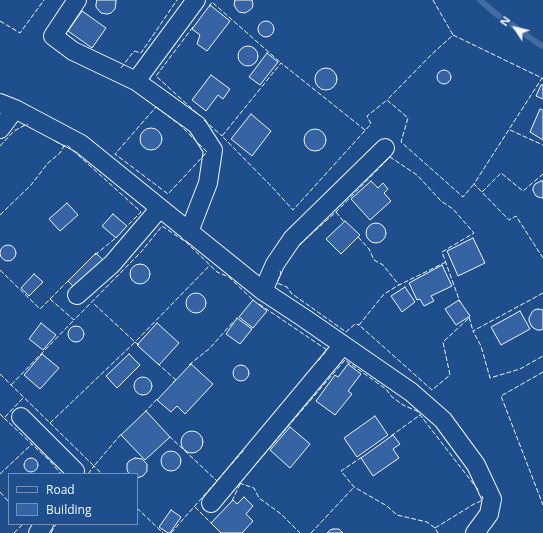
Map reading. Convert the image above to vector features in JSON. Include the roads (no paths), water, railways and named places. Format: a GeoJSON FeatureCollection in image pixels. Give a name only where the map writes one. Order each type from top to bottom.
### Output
{"type":"FeatureCollection","features":[{"type":"Feature","properties":{"kind":"street"},"geometry":{"type":"LineString","coordinates":[[77,0],[53,36],[73,51],[136,81],[197,125],[213,150],[208,183],[189,232]]}},
{"type":"Feature","properties":{"kind":"street"},"geometry":{"type":"LineString","coordinates":[[136,81],[196,0]]}},
{"type":"Feature","properties":{"kind":"street"},"geometry":{"type":"LineString","coordinates":[[0,129],[8,106],[81,144],[263,291],[411,392],[443,420],[476,464],[492,499],[489,514],[476,533]]}},
{"type":"Feature","properties":{"kind":"street"},"geometry":{"type":"LineString","coordinates":[[263,291],[275,264],[292,239],[385,148]]}},
{"type":"Feature","properties":{"kind":"street"},"geometry":{"type":"LineString","coordinates":[[77,295],[112,264],[160,208]]}},
{"type":"Feature","properties":{"kind":"street"},"geometry":{"type":"LineString","coordinates":[[211,503],[343,345]]}},
{"type":"Feature","properties":{"kind":"street"},"geometry":{"type":"LineString","coordinates":[[21,417],[75,471],[74,473]]}},
{"type":"Feature","properties":{"kind":"waterway"},"geometry":{"type":"LineString","coordinates":[[480,0],[495,13],[543,46]]}}]}
